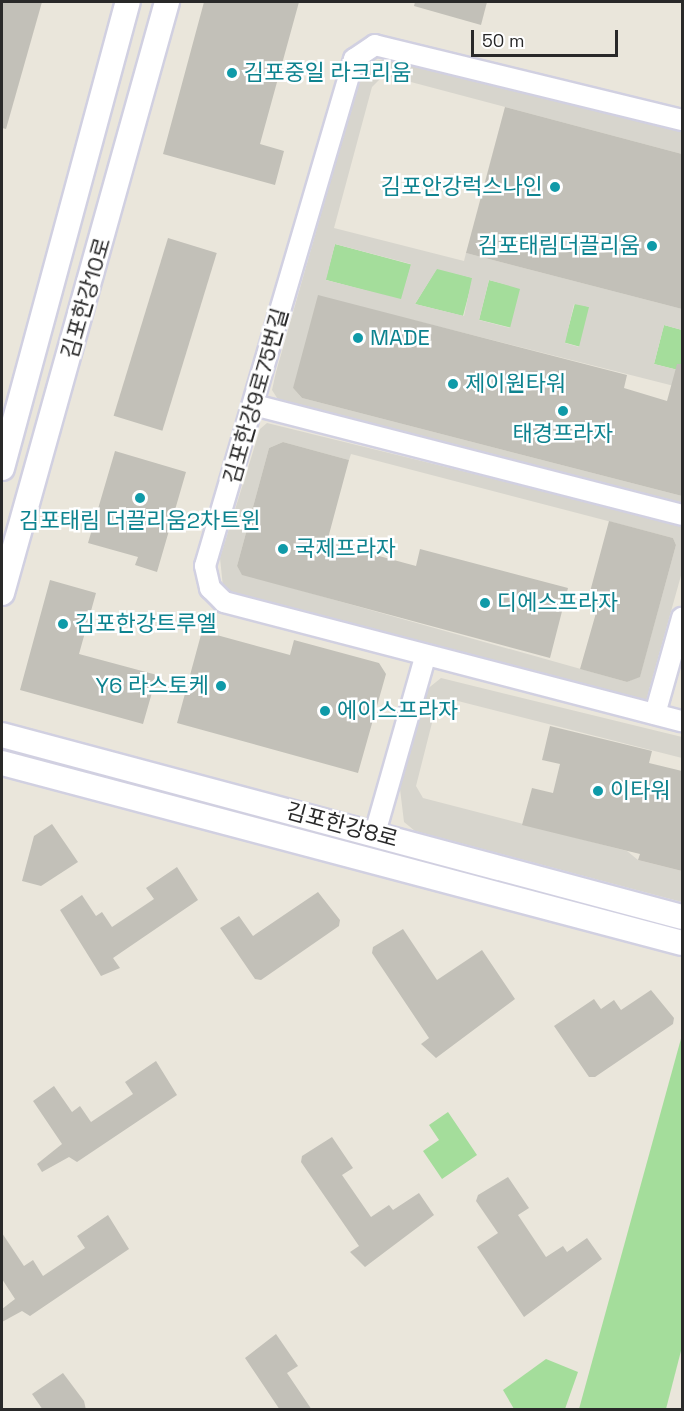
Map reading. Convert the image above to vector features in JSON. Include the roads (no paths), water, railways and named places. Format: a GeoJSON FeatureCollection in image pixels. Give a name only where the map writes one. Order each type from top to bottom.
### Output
{"type":"FeatureCollection","features":[{"type":"Feature","properties":{"kind":"street","name":"김포한강10로"},"geometry":{"type":"LineString","coordinates":[[2,468],[128,2]]}},
{"type":"Feature","properties":{"kind":"street","name":"김포한강10로"},"geometry":{"type":"LineString","coordinates":[[2,593],[167,2]]}},
{"type":"Feature","properties":{"kind":"street","name":"김포한강9로75번길"},"geometry":{"type":"LineString","coordinates":[[682,120],[375,45],[354,59],[205,566],[210,588],[224,602],[425,658],[682,721]]}},
{"type":"Feature","properties":{"kind":"street"},"geometry":{"type":"LineString","coordinates":[[254,405],[682,515]]}},
{"type":"Feature","properties":{"kind":"street"},"geometry":{"type":"LineString","coordinates":[[655,714],[682,618]]}},
{"type":"Feature","properties":{"kind":"street"},"geometry":{"type":"LineString","coordinates":[[375,833],[425,658]]}},
{"type":"Feature","properties":{"kind":"street","name":"김포한강8로"},"geometry":{"type":"LineString","coordinates":[[2,735],[682,917]]}},
{"type":"Feature","properties":{"kind":"street","name":"김포한강8로"},"geometry":{"type":"LineString","coordinates":[[2,763],[682,943]]}},
{"type":"Feature","properties":{"kind":"place","name":"김포중일 라크리움"},"geometry":{"type":"Point","coordinates":[232,73]}},
{"type":"Feature","properties":{"kind":"place","name":"김포안강럭스나인"},"geometry":{"type":"Point","coordinates":[555,187]}},
{"type":"Feature","properties":{"kind":"place","name":"김포태림더끌리움"},"geometry":{"type":"Point","coordinates":[652,246]}},
{"type":"Feature","properties":{"kind":"place","name":"MADE"},"geometry":{"type":"Point","coordinates":[358,338]}},
{"type":"Feature","properties":{"kind":"place","name":"제이원타워"},"geometry":{"type":"Point","coordinates":[453,384]}},
{"type":"Feature","properties":{"kind":"place","name":"태경프라자"},"geometry":{"type":"Point","coordinates":[563,411]}},
{"type":"Feature","properties":{"kind":"place","name":"김포태림 더끌리움2차트윈"},"geometry":{"type":"Point","coordinates":[140,498]}},
{"type":"Feature","properties":{"kind":"place","name":"국제프라자"},"geometry":{"type":"Point","coordinates":[283,549]}},
{"type":"Feature","properties":{"kind":"place","name":"디에스프라자"},"geometry":{"type":"Point","coordinates":[485,603]}},
{"type":"Feature","properties":{"kind":"place","name":"김포한강트루엘"},"geometry":{"type":"Point","coordinates":[63,624]}},
{"type":"Feature","properties":{"kind":"place","name":"Y6 라스토케"},"geometry":{"type":"Point","coordinates":[221,686]}},
{"type":"Feature","properties":{"kind":"place","name":"에이스프라자"},"geometry":{"type":"Point","coordinates":[325,711]}},
{"type":"Feature","properties":{"kind":"place","name":"이타워"},"geometry":{"type":"Point","coordinates":[598,791]}}]}
